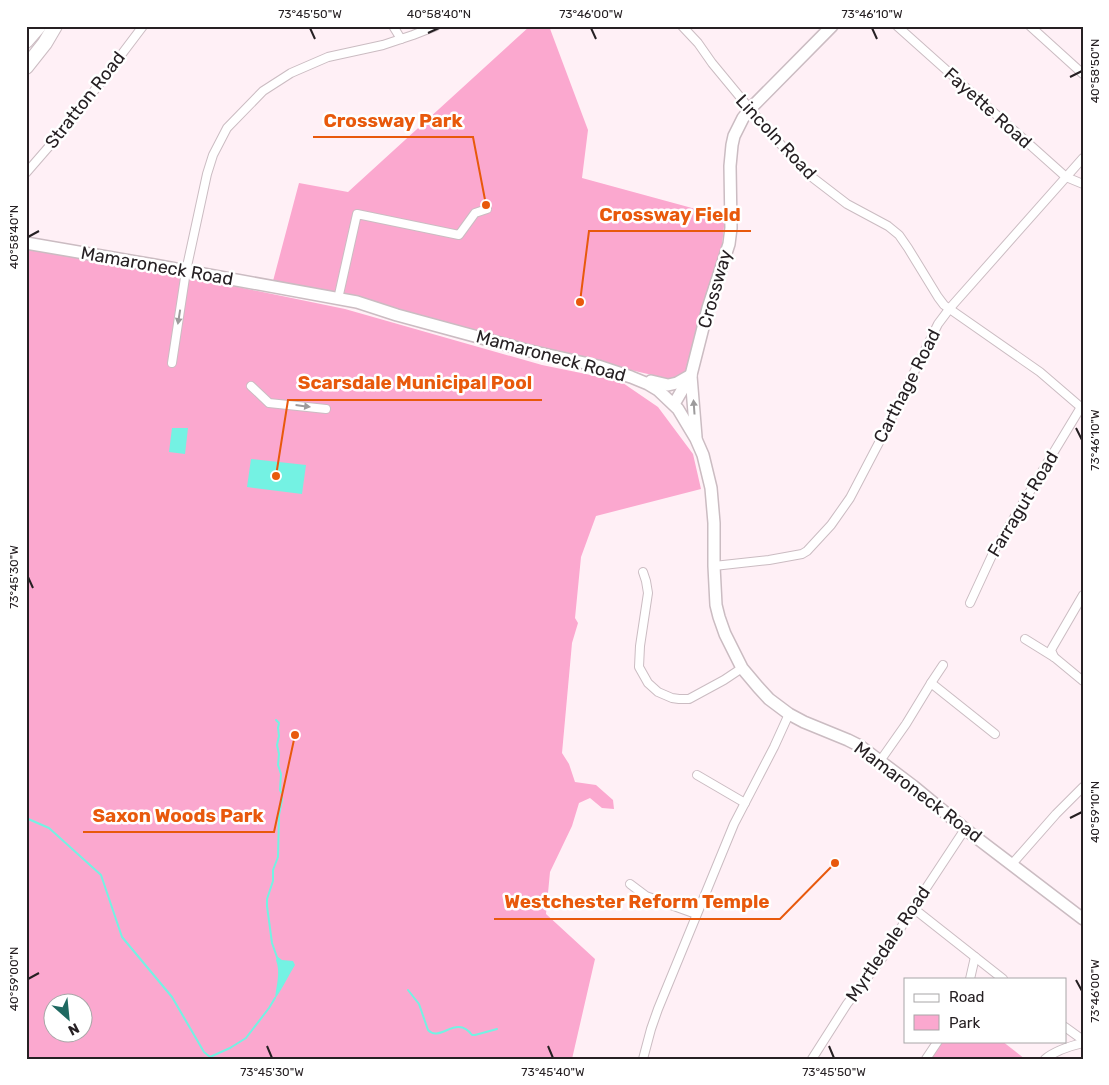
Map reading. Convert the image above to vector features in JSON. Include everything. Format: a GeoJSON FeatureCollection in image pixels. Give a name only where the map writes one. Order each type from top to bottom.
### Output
{"type":"FeatureCollection","features":[{"type":"Feature","properties":{"kind":"highway"},"geometry":{"type":"LineString","coordinates":[[26,41],[39,26]]}},
{"type":"Feature","properties":{"kind":"highway"},"geometry":{"type":"LineString","coordinates":[[26,54],[50,26]]}},
{"type":"Feature","properties":{"kind":"highway"},"geometry":{"type":"LineString","coordinates":[[26,67],[45,44],[55,26]]}},
{"type":"Feature","properties":{"kind":"street","name":"Stratton Road"},"geometry":{"type":"LineString","coordinates":[[26,173],[72,120],[143,26]]}},
{"type":"Feature","properties":{"kind":"street"},"geometry":{"type":"LineString","coordinates":[[393,26],[401,39]]}},
{"type":"Feature","properties":{"kind":"street"},"geometry":{"type":"LineString","coordinates":[[172,363],[186,271],[207,174],[213,154],[227,128],[263,91],[291,73],[328,57],[401,39],[436,26]]}},
{"type":"Feature","properties":{"kind":"street","name":"Lincoln Road"},"geometry":{"type":"LineString","coordinates":[[682,26],[698,43],[712,64],[776,141],[804,171],[847,204],[888,226],[899,235],[944,304],[1040,372],[1082,408]]}},
{"type":"Feature","properties":{"kind":"street","name":"Crossway"},"geometry":{"type":"LineString","coordinates":[[674,404],[692,375],[708,308],[729,244],[731,228],[730,166],[734,136],[750,109],[832,26]]}},
{"type":"Feature","properties":{"kind":"street","name":"Fayette Road"},"geometry":{"type":"LineString","coordinates":[[897,26],[1066,177],[1083,184]]}},
{"type":"Feature","properties":{"kind":"street"},"geometry":{"type":"LineString","coordinates":[[1030,26],[1083,74]]}},
{"type":"Feature","properties":{"kind":"street","name":"Carthage Road"},"geometry":{"type":"LineString","coordinates":[[714,566],[769,560],[802,554],[807,551],[850,498],[938,324],[1083,158]]}},
{"type":"Feature","properties":{"kind":"street"},"geometry":{"type":"LineString","coordinates":[[338,299],[356,214],[459,236],[475,213],[487,209]]}},
{"type":"Feature","properties":{"kind":"street","name":"Mamaroneck Road"},"geometry":{"type":"LineString","coordinates":[[26,243],[357,302],[397,315],[526,350],[598,366],[631,377],[658,390],[678,409],[703,455],[711,488],[718,617],[742,668],[769,699],[789,714],[848,740],[880,761],[1083,919]]}},
{"type":"Feature","properties":{"kind":"street"},"geometry":{"type":"LineString","coordinates":[[631,377],[668,385],[677,383],[692,375],[696,439]]}},
{"type":"Feature","properties":{"kind":"street"},"geometry":{"type":"LineString","coordinates":[[251,386],[269,402],[326,409]]}},
{"type":"Feature","properties":{"kind":"street","name":"Farragut Road"},"geometry":{"type":"LineString","coordinates":[[970,603],[994,551],[1082,408]]}},
{"type":"Feature","properties":{"kind":"street"},"geometry":{"type":"LineString","coordinates":[[642,572],[648,593],[640,646],[640,668],[648,683],[658,692],[672,698],[688,699],[742,668]]}},
{"type":"Feature","properties":{"kind":"street"},"geometry":{"type":"LineString","coordinates":[[1054,657],[1051,650],[1083,595]]}},
{"type":"Feature","properties":{"kind":"street"},"geometry":{"type":"LineString","coordinates":[[1026,639],[1054,657],[1083,681]]}},
{"type":"Feature","properties":{"kind":"street"},"geometry":{"type":"LineString","coordinates":[[880,761],[943,665]]}},
{"type":"Feature","properties":{"kind":"street"},"geometry":{"type":"LineString","coordinates":[[931,683],[995,734]]}},
{"type":"Feature","properties":{"kind":"street"},"geometry":{"type":"LineString","coordinates":[[643,1059],[655,1015],[734,824],[789,714]]}},
{"type":"Feature","properties":{"kind":"street"},"geometry":{"type":"LineString","coordinates":[[697,775],[745,803]]}},
{"type":"Feature","properties":{"kind":"street"},"geometry":{"type":"LineString","coordinates":[[1012,864],[1056,814],[1083,787]]}},
{"type":"Feature","properties":{"kind":"street","name":"Myrtledale Road"},"geometry":{"type":"LineString","coordinates":[[812,1059],[847,1004],[883,957],[965,829]]}},
{"type":"Feature","properties":{"kind":"street"},"geometry":{"type":"LineString","coordinates":[[630,884],[646,896],[696,914]]}},
{"type":"Feature","properties":{"kind":"street"},"geometry":{"type":"LineString","coordinates":[[913,908],[1002,978]]}},
{"type":"Feature","properties":{"kind":"street"},"geometry":{"type":"LineString","coordinates":[[970,978],[975,957]]}},
{"type":"Feature","properties":{"kind":"street"},"geometry":{"type":"LineString","coordinates":[[1066,1028],[1083,1041]]}},
{"type":"Feature","properties":{"kind":"street"},"geometry":{"type":"LineString","coordinates":[[1045,1059],[1083,1041]]}},
{"type":"Feature","properties":{"kind":"street"},"geometry":{"type":"LineString","coordinates":[[926,1059],[937,1042]]}},
{"type":"Feature","properties":{"kind":"green space"},"geometry":{"type":"Polygon","coordinates":[[[530,26],[549,26],[588,130],[582,178],[725,217],[721,255],[682,382],[481,335],[374,304],[273,281],[299,183],[348,192],[530,26]]]}},
{"type":"Feature","properties":{"kind":"green space"},"geometry":{"type":"Polygon","coordinates":[[[26,247],[174,274],[345,309],[542,365],[620,381],[658,407],[693,454],[701,489],[596,516],[581,557],[575,618],[578,623],[572,643],[562,753],[569,764],[575,782],[596,785],[613,800],[614,809],[602,808],[590,798],[579,803],[572,826],[550,872],[546,914],[595,959],[572,1059],[26,1059],[26,247]]]}},
{"type":"Feature","properties":{"kind":"green space"},"geometry":{"type":"Polygon","coordinates":[[[935,1042],[1003,1042],[1025,1059],[925,1059],[935,1042]]]}},
{"type":"Feature","properties":{"kind":"shaded area"},"geometry":{"type":"Polygon","coordinates":[[[172,428],[188,428],[185,454],[169,452],[172,428]]]}},
{"type":"Feature","properties":{"kind":"shaded area"},"geometry":{"type":"Polygon","coordinates":[[[251,459],[306,465],[302,494],[247,487],[251,459]]]}},
{"type":"Feature","properties":{"kind":"shaded area"},"geometry":{"type":"Polygon","coordinates":[[[278,957],[282,960],[293,961],[295,965],[275,999],[278,975],[276,960],[278,957]]]}},
{"type":"Feature","properties":{"kind":"waterway"},"geometry":{"type":"LineString","coordinates":[[276,720],[279,723],[277,745],[282,800],[279,815],[278,857],[273,870],[273,881],[267,899],[267,906],[272,943],[278,960]]}},
{"type":"Feature","properties":{"kind":"waterway"},"geometry":{"type":"LineString","coordinates":[[26,818],[49,828],[101,875],[122,937],[172,997],[204,1052],[210,1057],[246,1038],[275,998]]}},
{"type":"Feature","properties":{"kind":"waterway"},"geometry":{"type":"LineString","coordinates":[[408,990],[419,1004],[428,1030],[433,1033],[460,1027],[475,1035],[497,1029]]}},
{"type":"Feature","properties":{"kind":"place","name":"Crossway Park"},"geometry":{"type":"Point","coordinates":[486,205]}},
{"type":"Feature","properties":{"kind":"place","name":"Crossway Field"},"geometry":{"type":"Point","coordinates":[580,302]}},
{"type":"Feature","properties":{"kind":"place","name":"Scarsdale Municipal Pool"},"geometry":{"type":"Point","coordinates":[276,476]}},
{"type":"Feature","properties":{"kind":"place","name":"Saxon Woods Park"},"geometry":{"type":"Point","coordinates":[295,735]}},
{"type":"Feature","properties":{"kind":"place","name":"Westchester Reform Temple"},"geometry":{"type":"Point","coordinates":[835,863]}}]}
